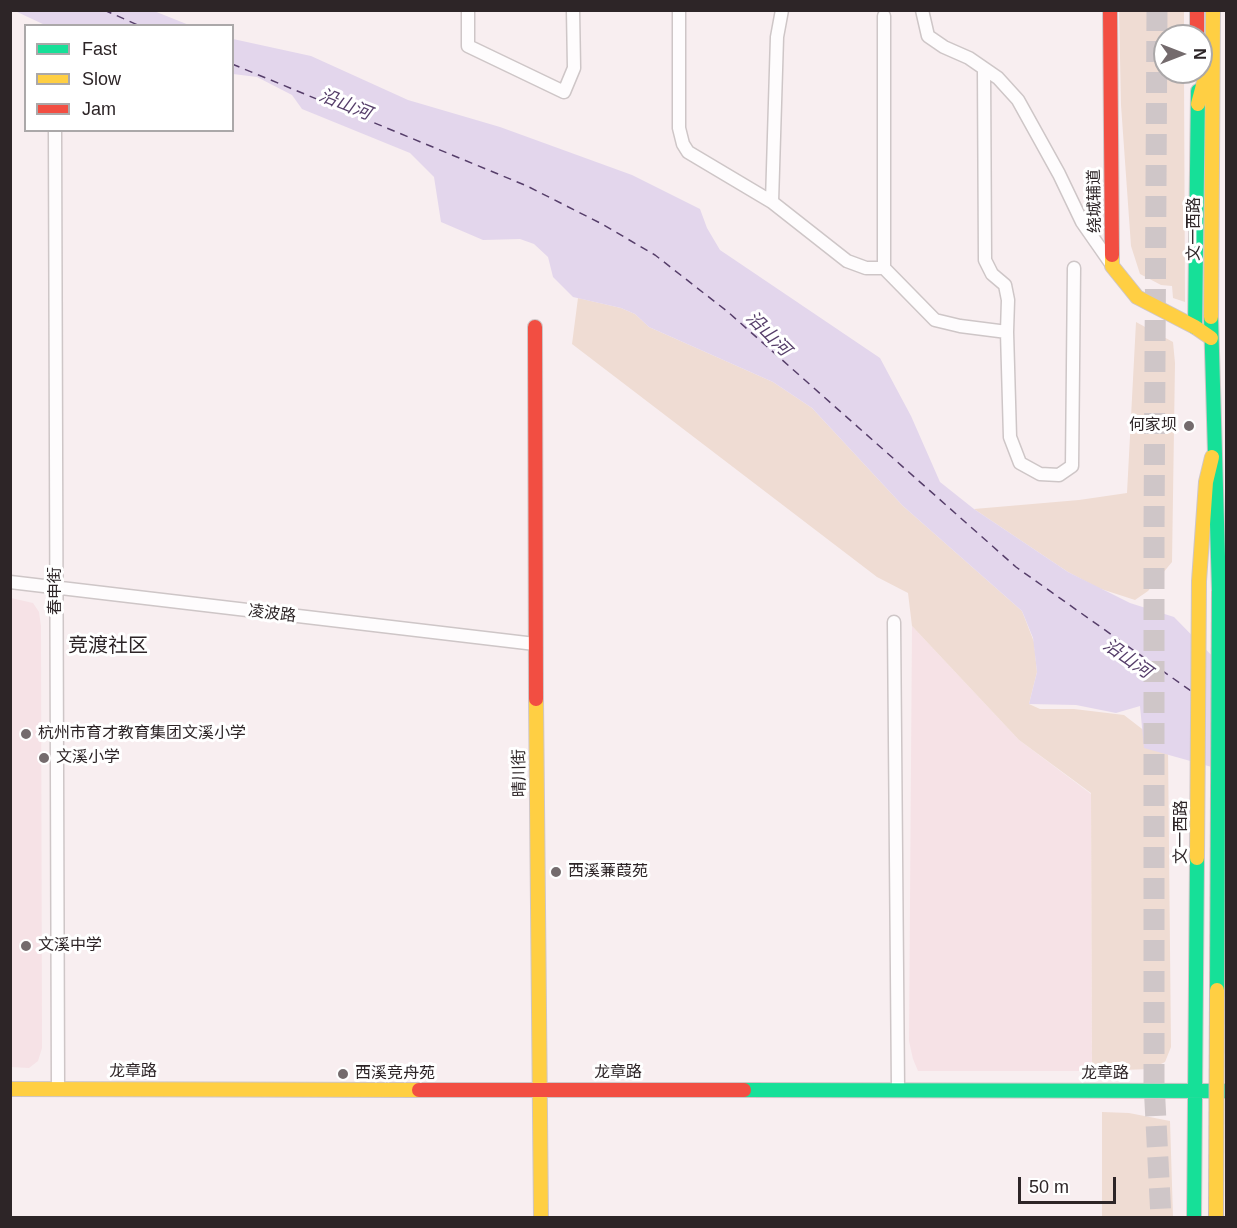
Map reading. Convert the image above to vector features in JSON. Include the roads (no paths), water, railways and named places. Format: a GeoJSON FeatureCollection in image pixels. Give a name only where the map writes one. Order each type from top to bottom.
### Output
{"type":"FeatureCollection","features":[{"type":"Feature","properties":{"kind":"street"},"geometry":{"type":"LineString","coordinates":[[468,10],[468,46],[564,92],[574,68],[573,10]]}},
{"type":"Feature","properties":{"kind":"street"},"geometry":{"type":"LineString","coordinates":[[679,10],[679,128],[683,144],[688,152],[772,202],[847,261],[866,268],[884,268]]}},
{"type":"Feature","properties":{"kind":"street"},"geometry":{"type":"LineString","coordinates":[[772,202],[777,37],[782,10]]}},
{"type":"Feature","properties":{"kind":"street"},"geometry":{"type":"LineString","coordinates":[[922,10],[928,36],[944,47],[969,58],[998,78],[1018,100],[1059,174],[1082,222],[1137,297],[1195,327],[1211,338]]}},
{"type":"Feature","properties":{"kind":"street","name":"绕城辅道"},"geometry":{"type":"LineString","coordinates":[[1110,10],[1113,266]]}},
{"type":"Feature","properties":{"kind":"street"},"geometry":{"type":"LineString","coordinates":[[884,16],[884,268],[935,320],[960,326],[1007,332]]}},
{"type":"Feature","properties":{"kind":"street"},"geometry":{"type":"LineString","coordinates":[[984,69],[985,260],[992,274],[1005,285],[1008,300],[1010,437],[1020,463],[1040,474],[1059,475],[1072,466],[1074,268]]}},
{"type":"Feature","properties":{"kind":"street"},"geometry":{"type":"LineString","coordinates":[[1195,327],[1197,84]]}},
{"type":"Feature","properties":{"kind":"street"},"geometry":{"type":"LineString","coordinates":[[1198,104],[1204,84]]}},
{"type":"Feature","properties":{"kind":"street","name":"文一西路"},"geometry":{"type":"LineString","coordinates":[[1213,84],[1211,338],[1219,591],[1216,1218]]}},
{"type":"Feature","properties":{"kind":"street","name":"春申街"},"geometry":{"type":"LineString","coordinates":[[55,132],[58,1088]]}},
{"type":"Feature","properties":{"kind":"street","name":"晴川街"},"geometry":{"type":"LineString","coordinates":[[535,327],[534,644],[541,1218]]}},
{"type":"Feature","properties":{"kind":"street","name":"文一西路"},"geometry":{"type":"LineString","coordinates":[[1194,1218],[1199,581],[1206,482],[1214,447]]}},
{"type":"Feature","properties":{"kind":"street","name":"凌波路"},"geometry":{"type":"LineString","coordinates":[[10,582],[534,644]]}},
{"type":"Feature","properties":{"kind":"street"},"geometry":{"type":"LineString","coordinates":[[894,622],[898,1089]]}},
{"type":"Feature","properties":{"kind":"street","name":"龙章路"},"geometry":{"type":"LineString","coordinates":[[10,1089],[1227,1091]]}},
{"type":"Feature","properties":{"kind":"water"},"geometry":{"type":"Polygon","coordinates":[[[15,11],[154,11],[186,24],[43,24],[15,11]]]}},
{"type":"Feature","properties":{"kind":"water","name":"沿山河"},"geometry":{"type":"Polygon","coordinates":[[[234,39],[311,56],[408,100],[500,127],[632,175],[700,209],[707,228],[720,250],[880,358],[911,416],[940,482],[974,509],[1068,572],[1130,603],[1174,617],[1226,670],[1226,771],[1144,748],[1140,706],[1116,713],[1076,705],[1029,704],[1037,672],[1033,638],[1022,611],[903,506],[812,408],[773,382],[649,327],[635,314],[621,308],[573,297],[553,277],[548,257],[534,244],[520,239],[483,240],[441,222],[434,177],[410,153],[302,109],[292,95],[257,77],[234,74],[234,39]]]}},
{"type":"Feature","properties":{"kind":"tunnel"},"geometry":{"type":"LineString","coordinates":[[1157,10],[1154,1083],[1161,1218]]}},
{"type":"Feature","properties":{"kind":"place","name":"何家坝"},"geometry":{"type":"Point","coordinates":[1189,426]}},
{"type":"Feature","properties":{"kind":"place","name":"杭州市育才教育集团文溪小学"},"geometry":{"type":"Point","coordinates":[26,734]}},
{"type":"Feature","properties":{"kind":"place","name":"文溪小学"},"geometry":{"type":"Point","coordinates":[44,758]}},
{"type":"Feature","properties":{"kind":"place","name":"西溪蒹葭苑"},"geometry":{"type":"Point","coordinates":[556,872]}},
{"type":"Feature","properties":{"kind":"place","name":"文溪中学"},"geometry":{"type":"Point","coordinates":[26,946]}},
{"type":"Feature","properties":{"kind":"place","name":"西溪竞舟苑"},"geometry":{"type":"Point","coordinates":[343,1074]}},
{"type":"Feature","properties":{"kind":"district","name":"竞渡社区"},"geometry":{"type":"Point","coordinates":[108,646]}}]}
